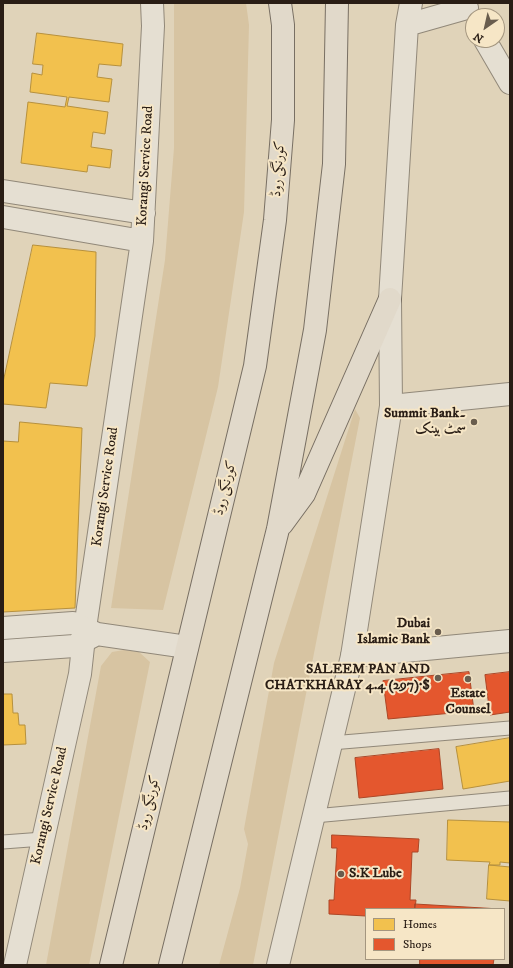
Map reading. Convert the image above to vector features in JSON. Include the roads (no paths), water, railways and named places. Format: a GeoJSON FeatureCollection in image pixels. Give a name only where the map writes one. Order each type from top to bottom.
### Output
{"type":"FeatureCollection","features":[{"type":"Feature","properties":{"kind":"main road","name":"کورنگی روڈ"},"geometry":{"type":"LineString","coordinates":[[111,965],[255,366],[275,220],[283,120],[283,25],[280,3]]}},
{"type":"Feature","properties":{"kind":"main road"},"geometry":{"type":"LineString","coordinates":[[170,965],[278,529],[315,330],[334,164],[337,3]]}},
{"type":"Feature","properties":{"kind":"main road"},"geometry":{"type":"LineString","coordinates":[[278,529],[304,494],[390,299]]}},
{"type":"Feature","properties":{"kind":"street","name":"Korangi Service Road"},"geometry":{"type":"LineString","coordinates":[[15,965],[89,634],[142,241],[153,26],[152,3]]}},
{"type":"Feature","properties":{"kind":"street"},"geometry":{"type":"LineString","coordinates":[[278,965],[352,656],[391,406],[390,299],[407,25],[411,3]]}},
{"type":"Feature","properties":{"kind":"street"},"geometry":{"type":"LineString","coordinates":[[407,25],[465,10]]}},
{"type":"Feature","properties":{"kind":"street"},"geometry":{"type":"LineString","coordinates":[[490,48],[510,83]]}},
{"type":"Feature","properties":{"kind":"street"},"geometry":{"type":"LineString","coordinates":[[3,191],[144,214]]}},
{"type":"Feature","properties":{"kind":"street"},"geometry":{"type":"LineString","coordinates":[[3,217],[142,241]]}},
{"type":"Feature","properties":{"kind":"street"},"geometry":{"type":"LineString","coordinates":[[391,406],[510,394]]}},
{"type":"Feature","properties":{"kind":"street"},"geometry":{"type":"LineString","coordinates":[[3,628],[73,623],[89,634],[187,647]]}},
{"type":"Feature","properties":{"kind":"street"},"geometry":{"type":"LineString","coordinates":[[3,651],[74,646],[89,634]]}},
{"type":"Feature","properties":{"kind":"street"},"geometry":{"type":"LineString","coordinates":[[352,656],[510,641]]}},
{"type":"Feature","properties":{"kind":"lane"},"geometry":{"type":"LineString","coordinates":[[332,743],[510,728]]}},
{"type":"Feature","properties":{"kind":"lane"},"geometry":{"type":"LineString","coordinates":[[314,816],[510,798]]}},
{"type":"Feature","properties":{"kind":"lane"},"geometry":{"type":"LineString","coordinates":[[3,842],[43,839]]}},
{"type":"Feature","properties":{"kind":"place","name":"Summit Bank۔ سمٹ بینک"},"geometry":{"type":"Point","coordinates":[474,422]}},
{"type":"Feature","properties":{"kind":"place","name":"Dubai Islamic Bank"},"geometry":{"type":"Point","coordinates":[438,632]}},
{"type":"Feature","properties":{"kind":"place","name":"SALEEM PAN AND CHATKHARAY 4.4 (297)·$"},"geometry":{"type":"Point","coordinates":[438,678]}},
{"type":"Feature","properties":{"kind":"place","name":"Estate Counsel"},"geometry":{"type":"Point","coordinates":[468,679]}},
{"type":"Feature","properties":{"kind":"place","name":"S.K Lube"},"geometry":{"type":"Point","coordinates":[341,874]}}]}
